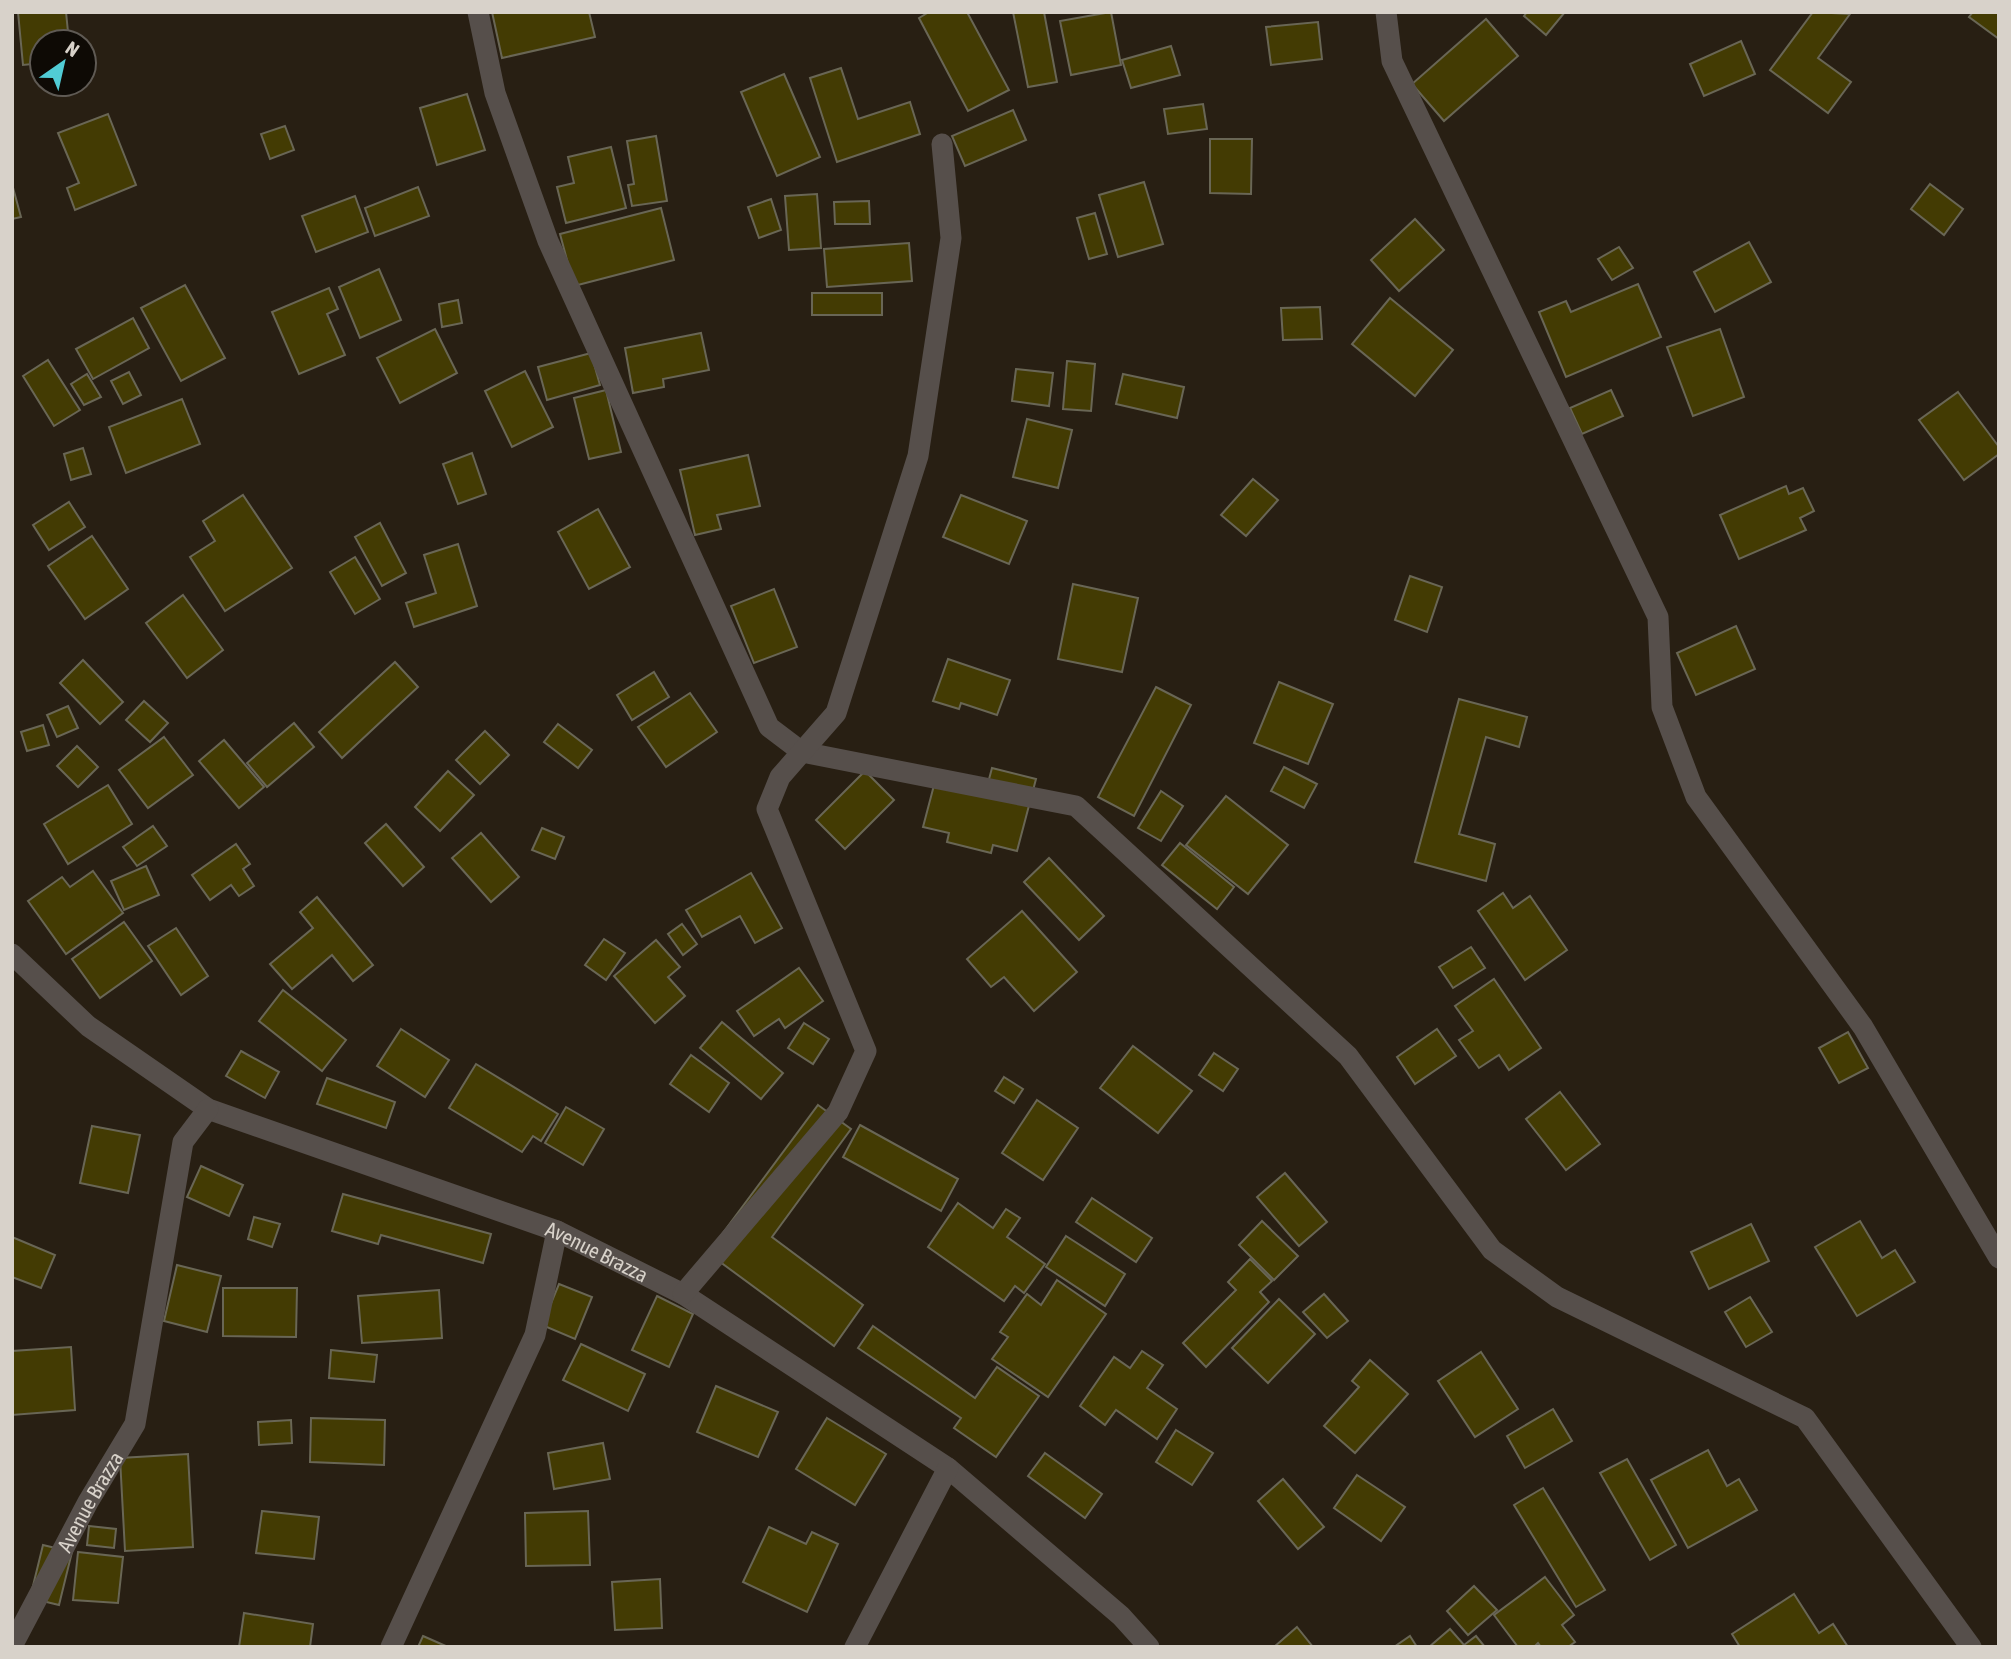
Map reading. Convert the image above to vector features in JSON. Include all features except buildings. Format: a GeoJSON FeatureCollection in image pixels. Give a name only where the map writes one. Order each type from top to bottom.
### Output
{"type":"FeatureCollection","features":[{"type":"Feature","properties":{"kind":"street"},"geometry":{"type":"LineString","coordinates":[[478,12],[495,93],[548,241],[769,727],[802,752],[1076,806],[1348,1056],[1492,1250],[1557,1297],[1805,1418],[1971,1647]]}},
{"type":"Feature","properties":{"kind":"street"},"geometry":{"type":"LineString","coordinates":[[1386,12],[1392,61],[1658,617],[1662,706],[1696,797],[1863,1027],[1999,1258]]}},
{"type":"Feature","properties":{"kind":"street"},"geometry":{"type":"LineString","coordinates":[[682,1294],[838,1112],[866,1051],[767,809],[780,776],[836,713],[918,456],[951,238],[942,144]]}},
{"type":"Feature","properties":{"kind":"street","name":"Avenue Brazza"},"geometry":{"type":"LineString","coordinates":[[12,954],[88,1026],[208,1109],[557,1231],[682,1294],[948,1468],[1121,1616],[1149,1647]]}},
{"type":"Feature","properties":{"kind":"street","name":"Avenue Brazza"},"geometry":{"type":"LineString","coordinates":[[12,1646],[88,1502],[135,1423],[183,1142],[208,1109]]}},
{"type":"Feature","properties":{"kind":"street"},"geometry":{"type":"LineString","coordinates":[[391,1647],[535,1335],[557,1231]]}},
{"type":"Feature","properties":{"kind":"street"},"geometry":{"type":"LineString","coordinates":[[855,1647],[948,1468]]}}]}
